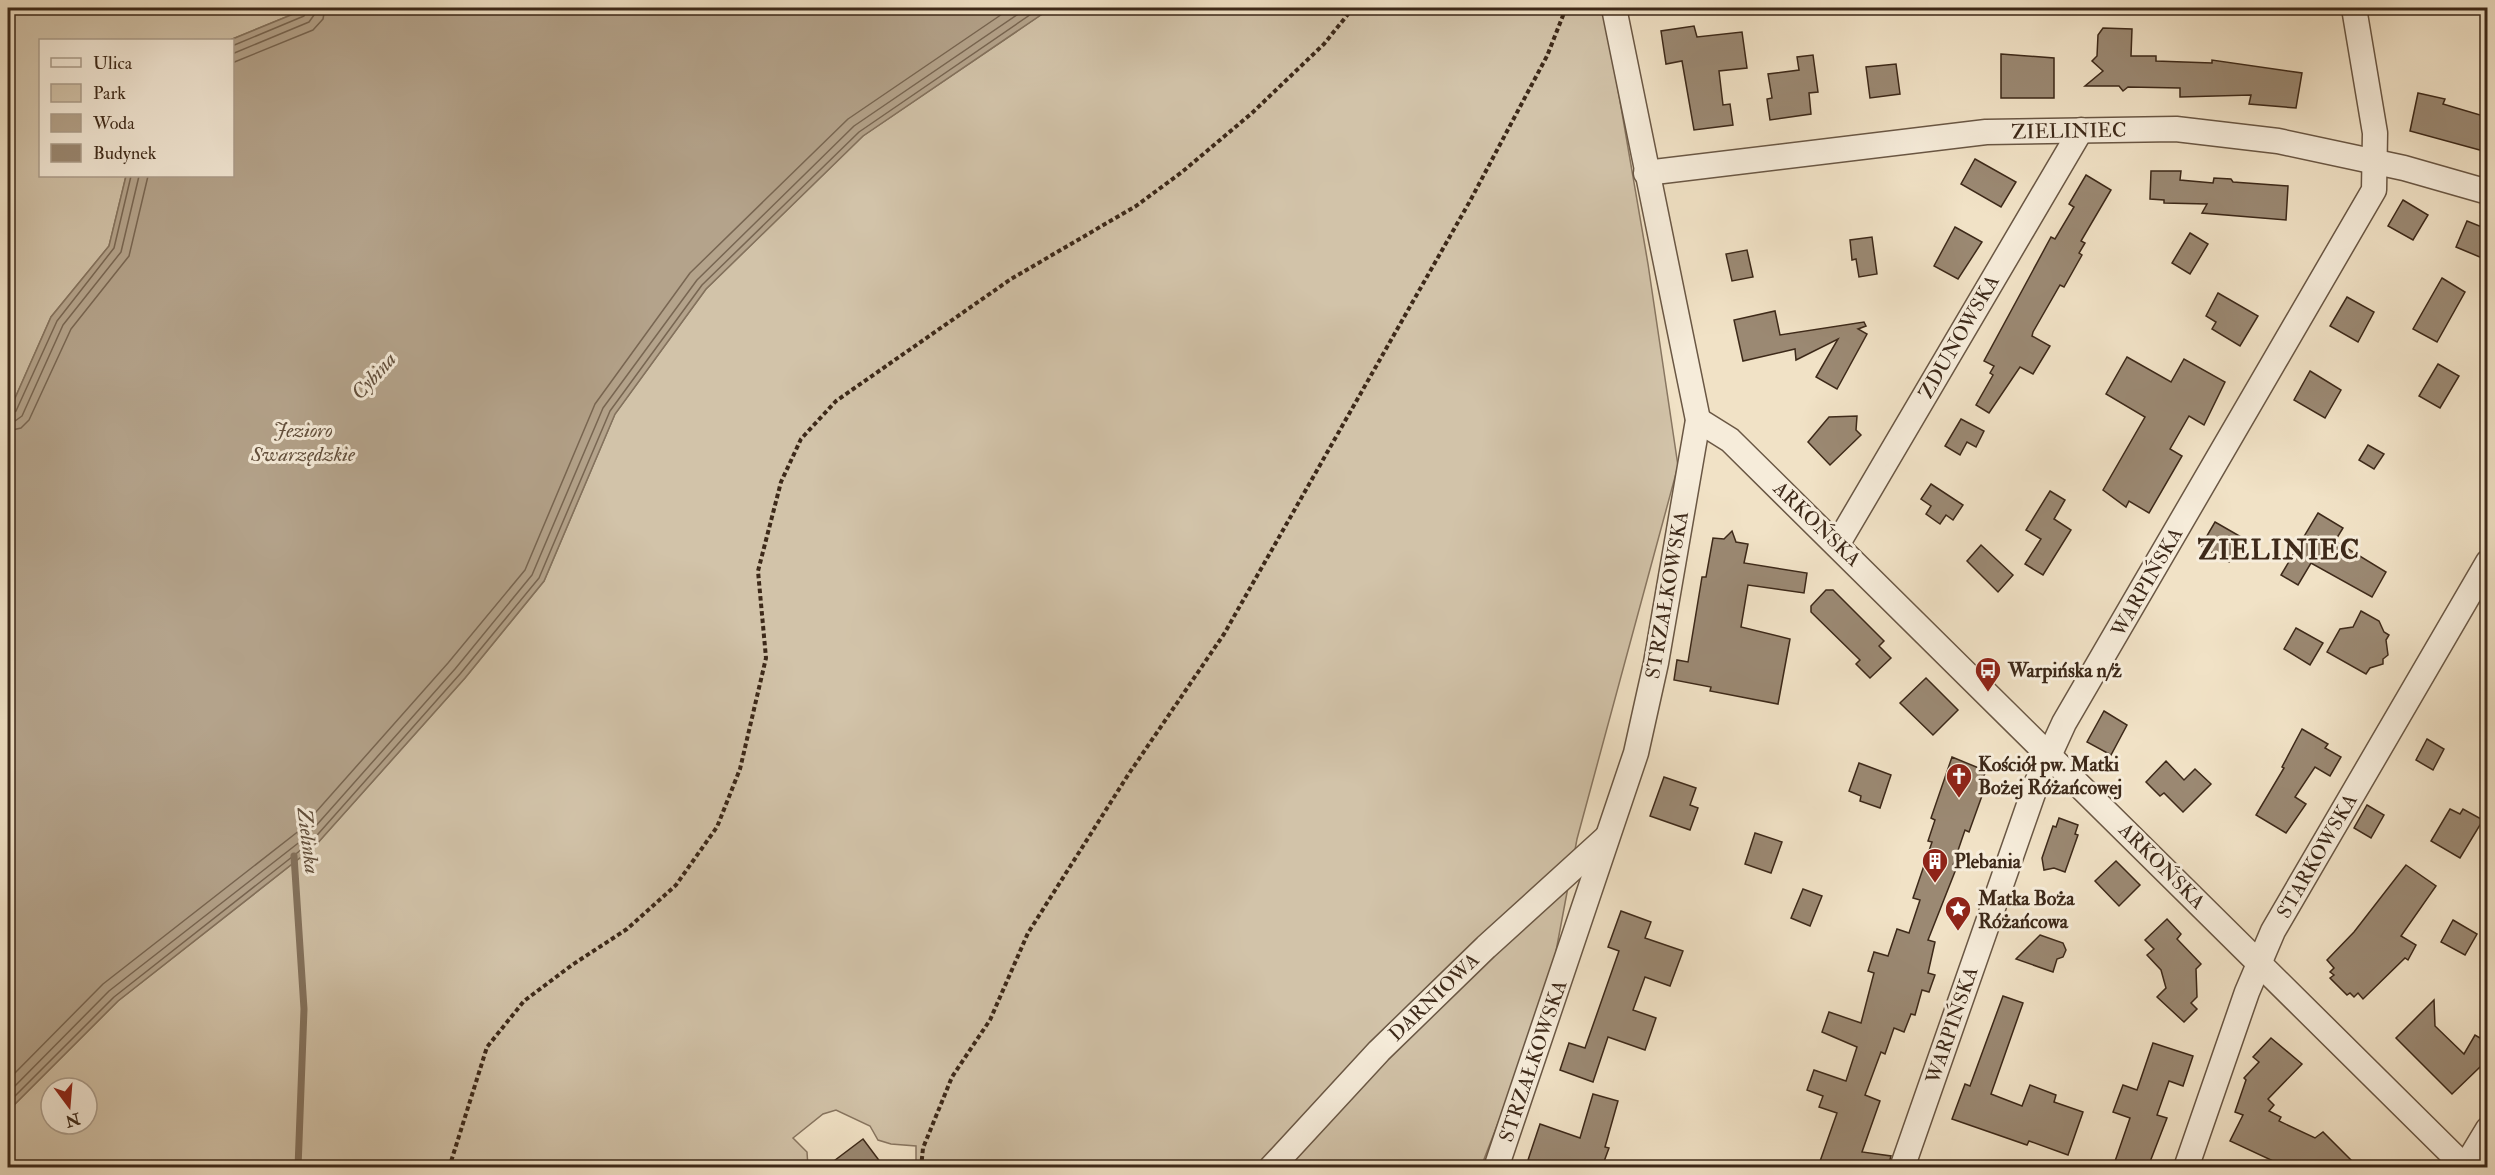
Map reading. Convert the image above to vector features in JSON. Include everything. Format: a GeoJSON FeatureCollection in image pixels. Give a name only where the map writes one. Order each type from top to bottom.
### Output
{"type":"FeatureCollection","features":[{"type":"Feature","properties":{"kind":"street","name":"STRZAŁKOWSKA"},"geometry":{"type":"LineString","coordinates":[[1496,1167],[1636,753],[1656,663],[1698,420],[1614,8]]}},
{"type":"Feature","properties":{"kind":"street","name":"WARPIŃSKA"},"geometry":{"type":"LineString","coordinates":[[1902,1167],[2033,794],[2064,723],[2374,190],[2375,133],[2354,8]]}},
{"type":"Feature","properties":{"kind":"street","name":"ZDUNOWSKA"},"geometry":{"type":"LineString","coordinates":[[1838,544],[2080,130]]}},
{"type":"Feature","properties":{"kind":"street","name":"ZIELINIEC"},"geometry":{"type":"LineString","coordinates":[[1646,173],[1986,132],[2208,131],[2278,141],[2375,162],[2487,192]]}},
{"type":"Feature","properties":{"kind":"street","name":"ARKOŃSKA"},"geometry":{"type":"LineString","coordinates":[[1698,420],[1730,440],[1838,544],[2466,1167]]}},
{"type":"Feature","properties":{"kind":"street","name":"STARKOWSKA"},"geometry":{"type":"LineString","coordinates":[[2186,1167],[2273,931],[2487,562]]}},
{"type":"Feature","properties":{"kind":"street","name":"DARNIOWA"},"geometry":{"type":"LineString","coordinates":[[1271,1167],[1379,1051],[1486,947],[1608,837]]}},
{"type":"Feature","properties":{"kind":"street"},"geometry":{"type":"LineString","coordinates":[[2466,1167],[2487,1129]]}},
{"type":"Feature","properties":{"kind":"path"},"geometry":{"type":"LineString","coordinates":[[449,1167],[487,1047],[494,1038],[524,1001],[572,965],[627,929],[676,885],[717,827],[740,769],[766,658],[758,571],[781,482],[801,440],[836,401],[1011,279],[1136,206],[1182,172],[1252,113],[1324,44],[1353,8]]}},
{"type":"Feature","properties":{"kind":"path"},"geometry":{"type":"LineString","coordinates":[[921,1167],[924,1148],[952,1077],[990,1020],[1028,933],[1128,775],[1224,634],[1470,201],[1547,56],[1566,8]]}},
{"type":"Feature","properties":{"kind":"green space"},"geometry":{"type":"Polygon","coordinates":[[[8,8],[308,8],[232,39],[39,39],[39,177],[126,177],[109,246],[51,317],[8,414],[8,8]]]}},
{"type":"Feature","properties":{"kind":"green space"},"geometry":{"type":"Polygon","coordinates":[[[1051,8],[1604,8],[1648,264],[1678,466],[1577,839],[1548,994],[1481,1167],[1005,1168],[1002,1165],[997,1168],[916,1167],[916,1146],[891,1144],[878,1140],[870,1126],[836,1110],[823,1114],[793,1138],[807,1152],[808,1167],[8,1168],[8,1111],[39,1080],[39,1136],[99,1136],[99,1076],[43,1076],[118,1001],[315,846],[465,678],[544,581],[615,414],[706,289],[863,136],[1051,8]]]}},
{"type":"Feature","properties":{"kind":"water","name":"Jezioro Swarzędzkie"},"geometry":{"type":"Polygon","coordinates":[[[308,8],[1051,8],[863,136],[706,289],[615,414],[544,581],[465,678],[315,846],[118,1001],[43,1076],[39,1076],[39,1080],[8,1111],[8,414],[51,317],[109,246],[126,177],[234,177],[234,39],[308,8]]]}},
{"type":"Feature","properties":{"kind":"building"},"geometry":{"type":"Polygon","coordinates":[[[1694,26],[1697,37],[1742,32],[1747,68],[1719,71],[1723,105],[1730,104],[1733,125],[1694,130],[1682,61],[1666,64],[1661,31],[1694,26]]]}},
{"type":"Feature","properties":{"kind":"building"},"geometry":{"type":"Polygon","coordinates":[[[2103,28],[2132,29],[2131,56],[2156,56],[2156,61],[2212,63],[2212,60],[2302,73],[2296,108],[2249,104],[2251,95],[2180,97],[2180,88],[2128,87],[2123,91],[2119,86],[2085,86],[2103,71],[2092,61],[2097,56],[2098,35],[2103,28]]]}},
{"type":"Feature","properties":{"kind":"building"},"geometry":{"type":"Polygon","coordinates":[[[2001,54],[2054,58],[2054,98],[2001,98],[2001,54]]]}},
{"type":"Feature","properties":{"kind":"building"},"geometry":{"type":"Polygon","coordinates":[[[1813,55],[1818,92],[1809,93],[1811,114],[1770,120],[1767,99],[1772,98],[1768,74],[1799,70],[1797,57],[1813,55]]]}},
{"type":"Feature","properties":{"kind":"building"},"geometry":{"type":"Polygon","coordinates":[[[1896,64],[1900,94],[1870,98],[1866,67],[1896,64]]]}},
{"type":"Feature","properties":{"kind":"building"},"geometry":{"type":"Polygon","coordinates":[[[2418,93],[2445,99],[2443,104],[2487,117],[2487,152],[2410,131],[2418,93]]]}},
{"type":"Feature","properties":{"kind":"building"},"geometry":{"type":"Polygon","coordinates":[[[1975,159],[2016,182],[2001,207],[1961,184],[1975,159]]]}},
{"type":"Feature","properties":{"kind":"building"},"geometry":{"type":"Polygon","coordinates":[[[2151,171],[2181,171],[2180,180],[2213,183],[2214,178],[2231,179],[2233,182],[2288,186],[2286,220],[2202,213],[2207,204],[2164,203],[2164,200],[2150,199],[2151,171]]]}},
{"type":"Feature","properties":{"kind":"building"},"geometry":{"type":"Polygon","coordinates":[[[2086,175],[2111,190],[2081,241],[2085,243],[2079,253],[2082,255],[2064,287],[2060,285],[2033,332],[2032,336],[2050,346],[2033,374],[2020,367],[1989,413],[1976,405],[1993,375],[1990,373],[1994,366],[1984,361],[2051,237],[2055,239],[2074,207],[2069,204],[2086,175]]]}},
{"type":"Feature","properties":{"kind":"building"},"geometry":{"type":"Polygon","coordinates":[[[2403,200],[2428,215],[2413,240],[2388,226],[2403,200]]]}},
{"type":"Feature","properties":{"kind":"building"},"geometry":{"type":"Polygon","coordinates":[[[2467,221],[2487,229],[2487,260],[2456,247],[2467,221]]]}},
{"type":"Feature","properties":{"kind":"building"},"geometry":{"type":"Polygon","coordinates":[[[1955,227],[1982,242],[1958,279],[1934,266],[1955,227]]]}},
{"type":"Feature","properties":{"kind":"building"},"geometry":{"type":"Polygon","coordinates":[[[2190,233],[2208,244],[2190,274],[2172,263],[2190,233]]]}},
{"type":"Feature","properties":{"kind":"building"},"geometry":{"type":"Polygon","coordinates":[[[1872,237],[1877,274],[1859,277],[1856,259],[1852,260],[1850,240],[1872,237]]]}},
{"type":"Feature","properties":{"kind":"building"},"geometry":{"type":"Polygon","coordinates":[[[1747,250],[1753,277],[1732,281],[1726,254],[1747,250]]]}},
{"type":"Feature","properties":{"kind":"building"},"geometry":{"type":"Polygon","coordinates":[[[2442,278],[2465,292],[2437,342],[2413,329],[2442,278]]]}},
{"type":"Feature","properties":{"kind":"building"},"geometry":{"type":"Polygon","coordinates":[[[2218,293],[2258,316],[2240,346],[2212,329],[2216,322],[2206,316],[2218,293]]]}},
{"type":"Feature","properties":{"kind":"building"},"geometry":{"type":"Polygon","coordinates":[[[2347,297],[2374,312],[2358,342],[2330,326],[2347,297]]]}},
{"type":"Feature","properties":{"kind":"building"},"geometry":{"type":"Polygon","coordinates":[[[1775,311],[1780,335],[1864,322],[1866,326],[1858,329],[1867,334],[1837,389],[1816,377],[1838,339],[1796,360],[1795,349],[1743,361],[1734,320],[1775,311]]]}},
{"type":"Feature","properties":{"kind":"building"},"geometry":{"type":"Polygon","coordinates":[[[2127,357],[2171,382],[2184,359],[2225,382],[2204,425],[2189,416],[2170,449],[2182,456],[2149,513],[2129,501],[2126,507],[2103,490],[2145,417],[2106,394],[2127,357]]]}},
{"type":"Feature","properties":{"kind":"building"},"geometry":{"type":"Polygon","coordinates":[[[2438,364],[2459,376],[2440,408],[2419,396],[2438,364]]]}},
{"type":"Feature","properties":{"kind":"building"},"geometry":{"type":"Polygon","coordinates":[[[2310,371],[2341,390],[2325,418],[2294,400],[2310,371]]]}},
{"type":"Feature","properties":{"kind":"building"},"geometry":{"type":"Polygon","coordinates":[[[1857,416],[1856,430],[1861,435],[1830,465],[1808,442],[1829,417],[1857,416]]]}},
{"type":"Feature","properties":{"kind":"building"},"geometry":{"type":"Polygon","coordinates":[[[1961,419],[1984,431],[1976,447],[1967,442],[1960,455],[1945,446],[1961,419]]]}},
{"type":"Feature","properties":{"kind":"building"},"geometry":{"type":"Polygon","coordinates":[[[2368,445],[2384,454],[2374,469],[2359,460],[2368,445]]]}},
{"type":"Feature","properties":{"kind":"building"},"geometry":{"type":"Polygon","coordinates":[[[1931,484],[1963,505],[1953,520],[1946,515],[1940,524],[1926,514],[1931,506],[1921,499],[1931,484]]]}},
{"type":"Feature","properties":{"kind":"building"},"geometry":{"type":"Polygon","coordinates":[[[2050,491],[2065,500],[2054,519],[2071,530],[2043,575],[2025,564],[2041,539],[2026,530],[2050,491]]]}},
{"type":"Feature","properties":{"kind":"building"},"geometry":{"type":"Polygon","coordinates":[[[2318,513],[2343,528],[2335,541],[2386,572],[2372,597],[2311,563],[2298,585],[2281,575],[2318,513]]]}},
{"type":"Feature","properties":{"kind":"building"},"geometry":{"type":"Polygon","coordinates":[[[2215,522],[2243,538],[2229,562],[2201,546],[2215,522]]]}},
{"type":"Feature","properties":{"kind":"building"},"geometry":{"type":"Polygon","coordinates":[[[1732,531],[1736,542],[1748,544],[1744,563],[1807,573],[1804,593],[1748,585],[1741,627],[1790,639],[1778,704],[1710,691],[1711,687],[1674,680],[1677,660],[1688,662],[1702,577],[1706,577],[1713,538],[1724,539],[1732,531]]]}},
{"type":"Feature","properties":{"kind":"building"},"geometry":{"type":"Polygon","coordinates":[[[1981,545],[2013,575],[1998,592],[1967,561],[1981,545]]]}},
{"type":"Feature","properties":{"kind":"building"},"geometry":{"type":"Polygon","coordinates":[[[1826,590],[1833,590],[1884,641],[1879,646],[1891,658],[1870,678],[1856,664],[1860,660],[1811,612],[1811,606],[1826,590]]]}},
{"type":"Feature","properties":{"kind":"building"},"geometry":{"type":"Polygon","coordinates":[[[2361,611],[2379,621],[2384,632],[2389,635],[2386,640],[2388,655],[2383,659],[2383,664],[2370,668],[2366,674],[2327,652],[2340,629],[2353,627],[2361,611]]]}},
{"type":"Feature","properties":{"kind":"building"},"geometry":{"type":"Polygon","coordinates":[[[2296,628],[2323,643],[2310,665],[2284,649],[2296,628]]]}},
{"type":"Feature","properties":{"kind":"building"},"geometry":{"type":"Polygon","coordinates":[[[1926,678],[1958,710],[1933,735],[1900,703],[1926,678]]]}},
{"type":"Feature","properties":{"kind":"building"},"geometry":{"type":"Polygon","coordinates":[[[2104,711],[2127,725],[2111,755],[2087,742],[2104,711]]]}},
{"type":"Feature","properties":{"kind":"building"},"geometry":{"type":"Polygon","coordinates":[[[2302,729],[2328,744],[2325,748],[2341,757],[2330,776],[2315,767],[2295,797],[2306,804],[2286,833],[2256,815],[2284,768],[2282,767],[2302,729]]]}},
{"type":"Feature","properties":{"kind":"building"},"geometry":{"type":"Polygon","coordinates":[[[2427,739],[2444,749],[2433,770],[2416,760],[2427,739]]]}},
{"type":"Feature","properties":{"kind":"building"},"geometry":{"type":"Polygon","coordinates":[[[1952,757],[1986,771],[1983,778],[1988,779],[1969,832],[1965,830],[1952,868],[1956,869],[1928,940],[1935,942],[1928,973],[1935,975],[1929,992],[1922,990],[1915,1015],[1911,1014],[1904,1032],[1894,1028],[1885,1054],[1881,1052],[1865,1095],[1880,1101],[1862,1152],[1891,1156],[1888,1167],[1818,1167],[1837,1113],[1819,1107],[1823,1096],[1807,1090],[1814,1070],[1846,1081],[1857,1047],[1822,1032],[1829,1012],[1861,1023],[1874,973],[1868,971],[1874,952],[1888,956],[1897,929],[1909,933],[1920,900],[1913,898],[1932,842],[1928,841],[1935,820],[1931,818],[1952,757]]]}},
{"type":"Feature","properties":{"kind":"building"},"geometry":{"type":"Polygon","coordinates":[[[2166,761],[2184,780],[2195,769],[2211,784],[2183,812],[2164,793],[2160,796],[2146,782],[2166,761]]]}},
{"type":"Feature","properties":{"kind":"building"},"geometry":{"type":"Polygon","coordinates":[[[1859,763],[1891,775],[1880,808],[1860,801],[1861,796],[1849,791],[1859,763]]]}},
{"type":"Feature","properties":{"kind":"building"},"geometry":{"type":"Polygon","coordinates":[[[1664,777],[1696,788],[1690,805],[1698,808],[1690,830],[1650,816],[1664,777]]]}},
{"type":"Feature","properties":{"kind":"building"},"geometry":{"type":"Polygon","coordinates":[[[2367,805],[2384,815],[2371,838],[2354,828],[2367,805]]]}},
{"type":"Feature","properties":{"kind":"building"},"geometry":{"type":"Polygon","coordinates":[[[2450,809],[2460,814],[2463,809],[2483,820],[2460,858],[2431,841],[2450,809]]]}},
{"type":"Feature","properties":{"kind":"building"},"geometry":{"type":"Polygon","coordinates":[[[2059,818],[2078,825],[2075,834],[2078,835],[2065,872],[2054,868],[2044,870],[2042,858],[2053,826],[2056,827],[2059,818]]]}},
{"type":"Feature","properties":{"kind":"building"},"geometry":{"type":"Polygon","coordinates":[[[1755,833],[1782,842],[1771,873],[1745,864],[1755,833]]]}},
{"type":"Feature","properties":{"kind":"building"},"geometry":{"type":"Polygon","coordinates":[[[2116,861],[2140,885],[2119,906],[2095,881],[2116,861]]]}},
{"type":"Feature","properties":{"kind":"building"},"geometry":{"type":"Polygon","coordinates":[[[2406,865],[2436,886],[2401,936],[2416,945],[2408,960],[2405,958],[2363,999],[2358,993],[2354,997],[2350,993],[2347,995],[2330,978],[2334,975],[2330,972],[2334,968],[2327,960],[2354,932],[2406,865]]]}},
{"type":"Feature","properties":{"kind":"building"},"geometry":{"type":"Polygon","coordinates":[[[1803,889],[1822,896],[1810,926],[1791,918],[1803,889]]]}},
{"type":"Feature","properties":{"kind":"building"},"geometry":{"type":"Polygon","coordinates":[[[1621,911],[1651,922],[1645,938],[1683,951],[1670,986],[1645,977],[1633,1010],[1656,1018],[1645,1050],[1608,1037],[1593,1082],[1560,1070],[1569,1043],[1585,1048],[1619,951],[1608,947],[1621,911]]]}},
{"type":"Feature","properties":{"kind":"building"},"geometry":{"type":"Polygon","coordinates":[[[2167,919],[2181,934],[2177,939],[2201,964],[2196,969],[2197,997],[2191,1003],[2197,1009],[2184,1022],[2157,997],[2166,988],[2161,970],[2147,955],[2154,949],[2145,940],[2167,919]]]}},
{"type":"Feature","properties":{"kind":"building"},"geometry":{"type":"Polygon","coordinates":[[[2453,920],[2477,934],[2465,955],[2441,942],[2453,920]]]}},
{"type":"Feature","properties":{"kind":"building"},"geometry":{"type":"Polygon","coordinates":[[[2040,935],[2063,943],[2066,950],[2063,957],[2057,959],[2053,972],[2016,959],[2040,935]]]}},
{"type":"Feature","properties":{"kind":"building"},"geometry":{"type":"Polygon","coordinates":[[[2003,996],[2023,1003],[1991,1094],[2022,1106],[2030,1085],[2056,1095],[2054,1102],[2083,1112],[2068,1155],[2029,1141],[2027,1145],[1952,1119],[1965,1084],[1970,1086],[2003,996]]]}},
{"type":"Feature","properties":{"kind":"building"},"geometry":{"type":"Polygon","coordinates":[[[2434,1000],[2435,1026],[2464,1054],[2475,1035],[2487,1042],[2487,1054],[2481,1066],[2452,1094],[2396,1038],[2434,1000]]]}},
{"type":"Feature","properties":{"kind":"building"},"geometry":{"type":"Polygon","coordinates":[[[2271,1038],[2302,1064],[2268,1099],[2274,1105],[2269,1111],[2281,1117],[2279,1121],[2315,1138],[2323,1132],[2358,1167],[2286,1167],[2230,1141],[2243,1115],[2235,1112],[2246,1080],[2244,1078],[2259,1062],[2253,1057],[2271,1038]]]}},
{"type":"Feature","properties":{"kind":"building"},"geometry":{"type":"Polygon","coordinates":[[[2153,1043],[2193,1056],[2183,1086],[2169,1081],[2157,1115],[2167,1118],[2148,1167],[2113,1167],[2130,1118],[2113,1112],[2123,1085],[2137,1090],[2153,1043]]]}},
{"type":"Feature","properties":{"kind":"building"},"geometry":{"type":"Polygon","coordinates":[[[1593,1094],[1618,1101],[1605,1147],[1609,1148],[1602,1167],[1551,1167],[1528,1160],[1540,1124],[1580,1138],[1593,1094]]]}},
{"type":"Feature","properties":{"kind":"building"},"geometry":{"type":"Polygon","coordinates":[[[863,1139],[884,1167],[826,1167],[863,1139]]]}},
{"type":"Feature","properties":{"kind":"waterway","name":"Zielinka"},"geometry":{"type":"LineString","coordinates":[[294,856],[304,1009],[298,1168]]}},
{"type":"Feature","properties":{"kind":"place","name":"Warpińska n/ż"},"geometry":{"type":"Point","coordinates":[1988,693]}},
{"type":"Feature","properties":{"kind":"place","name":"Kościół pw. Matki Bożej Różańcowej"},"geometry":{"type":"Point","coordinates":[1959,799]}},
{"type":"Feature","properties":{"kind":"place","name":"Plebania"},"geometry":{"type":"Point","coordinates":[1935,884]}},
{"type":"Feature","properties":{"kind":"place","name":"Matka Boża Różańcowa"},"geometry":{"type":"Point","coordinates":[1958,932]}},
{"type":"Feature","properties":{"kind":"district","name":"ZIELINIEC"},"geometry":{"type":"Point","coordinates":[2279,551]}},
{"type":"Feature","properties":{"kind":"water label","name":"Cybina"},"geometry":{"type":"Point","coordinates":[374,376]}}]}
